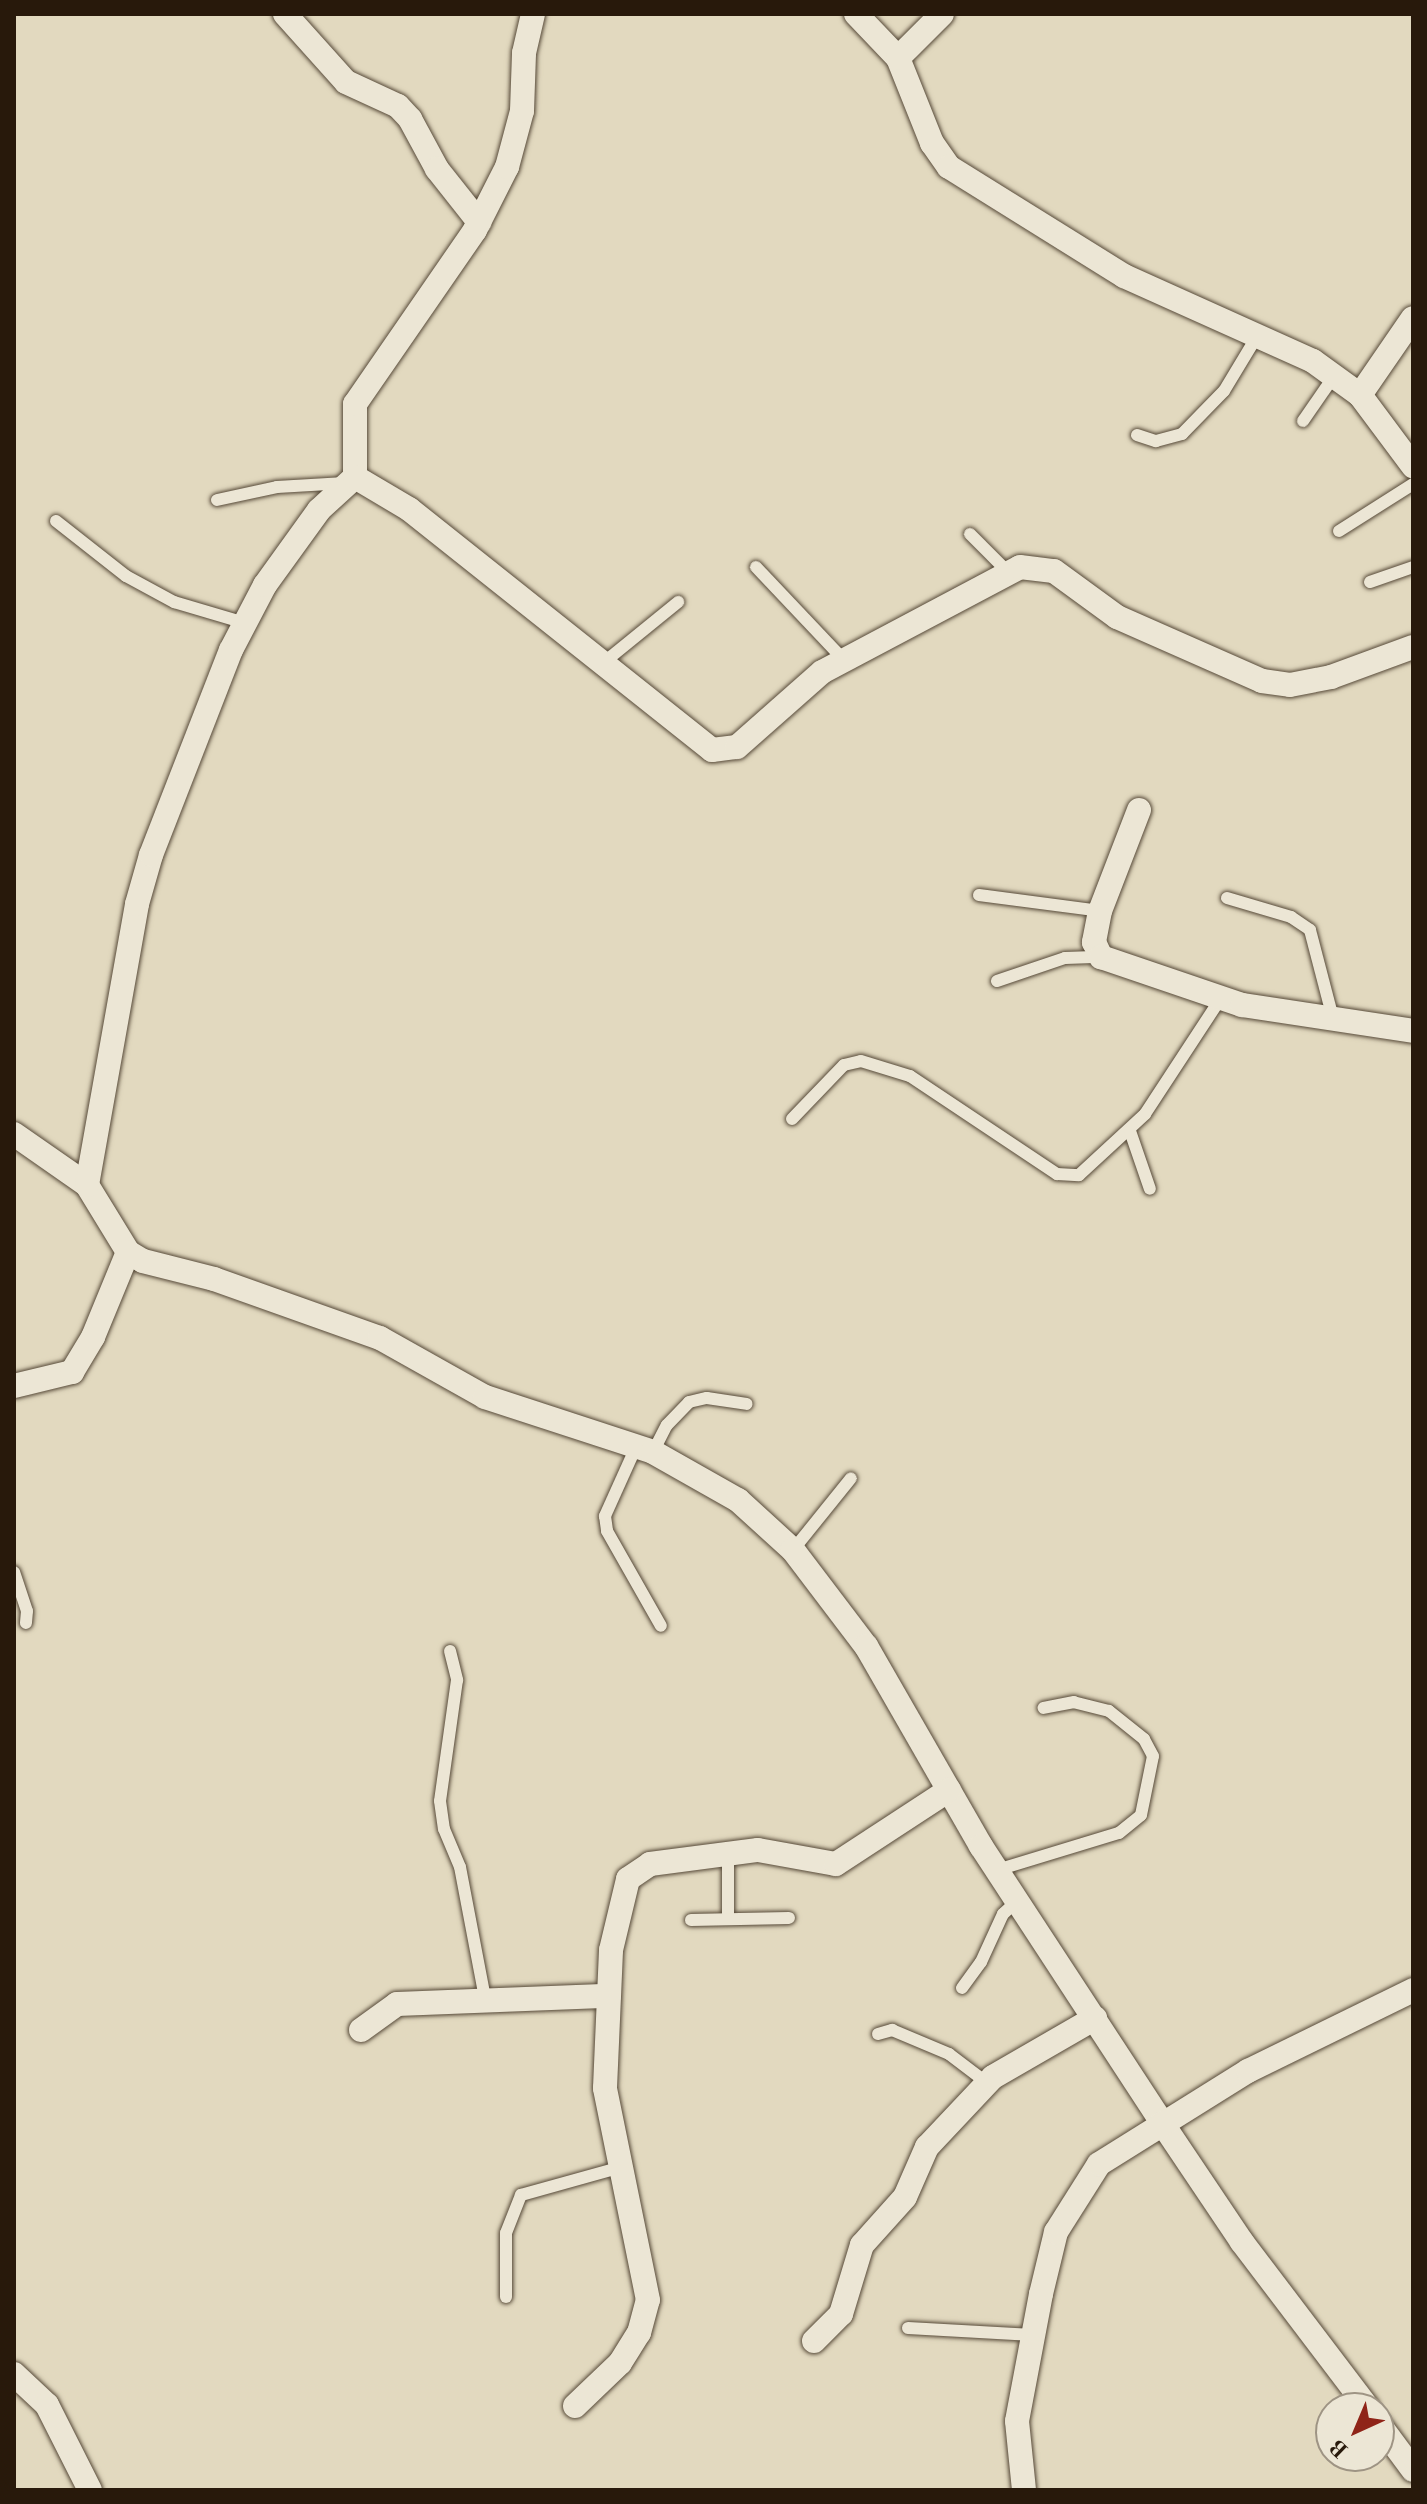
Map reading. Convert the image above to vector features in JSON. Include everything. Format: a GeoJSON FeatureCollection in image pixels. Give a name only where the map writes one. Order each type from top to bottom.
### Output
{"type":"FeatureCollection","features":[{"type":"Feature","properties":{"kind":"street"},"geometry":{"type":"LineString","coordinates":[[285,14],[346,82],[398,106],[410,119],[437,169],[479,222]]}},
{"type":"Feature","properties":{"kind":"street"},"geometry":{"type":"LineString","coordinates":[[87,1185],[137,904],[151,855],[245,623],[301,535],[350,480],[355,404],[479,222],[507,167],[522,111],[524,53],[533,14]]}},
{"type":"Feature","properties":{"kind":"street"},"geometry":{"type":"LineString","coordinates":[[856,14],[898,58],[932,143],[949,167],[1124,276],[1256,338],[1313,361],[1360,395],[1413,466]]}},
{"type":"Feature","properties":{"kind":"street"},"geometry":{"type":"LineString","coordinates":[[898,58],[942,14]]}},
{"type":"Feature","properties":{"kind":"street"},"geometry":{"type":"LineString","coordinates":[[1360,395],[1413,318]]}},
{"type":"Feature","properties":{"kind":"street"},"geometry":{"type":"LineString","coordinates":[[350,480],[409,509],[712,750],[725,751],[737,747],[843,659],[1008,572],[1038,565],[1054,571],[1117,617],[1262,681],[1290,685],[1331,677],[1413,647]]}},
{"type":"Feature","properties":{"kind":"street"},"geometry":{"type":"LineString","coordinates":[[1139,810],[1100,911],[1094,942],[1101,957],[1221,998],[1413,1031]]}},
{"type":"Feature","properties":{"kind":"street"},"geometry":{"type":"LineString","coordinates":[[14,1134],[87,1185],[128,1252],[165,1269],[214,1279],[380,1338],[485,1397],[645,1449],[738,1500],[793,1550],[866,1646],[997,1870],[1162,2123],[1242,2242],[1356,2392]]}},
{"type":"Feature","properties":{"kind":"street"},"geometry":{"type":"LineString","coordinates":[[14,1386],[72,1372],[93,1337],[128,1252]]}},
{"type":"Feature","properties":{"kind":"street"},"geometry":{"type":"LineString","coordinates":[[575,2406],[620,2363],[639,2333],[648,2300],[605,2088],[611,1950],[628,1879],[650,1864],[758,1850],[836,1864],[949,1790]]}},
{"type":"Feature","properties":{"kind":"street"},"geometry":{"type":"LineString","coordinates":[[1024,2490],[1017,2421],[1056,2232],[1072,2200],[1099,2164],[1248,2071],[1413,1990]]}},
{"type":"Feature","properties":{"kind":"street"},"geometry":{"type":"LineString","coordinates":[[361,2030],[397,2004],[609,1996]]}},
{"type":"Feature","properties":{"kind":"street"},"geometry":{"type":"LineString","coordinates":[[814,2341],[841,2314],[862,2245],[905,2197],[927,2147],[987,2083],[1042,2045],[1095,2018]]}},
{"type":"Feature","properties":{"kind":"street"},"geometry":{"type":"LineString","coordinates":[[14,2374],[47,2405],[90,2490]]}},
{"type":"Feature","properties":{"kind":"street"},"geometry":{"type":"LineString","coordinates":[[1395,2446],[1413,2470]]}},
{"type":"Feature","properties":{"kind":"lane"},"geometry":{"type":"LineString","coordinates":[[1137,435],[1156,441],[1182,434],[1224,391],[1256,338]]}},
{"type":"Feature","properties":{"kind":"lane"},"geometry":{"type":"LineString","coordinates":[[1303,421],[1334,376]]}},
{"type":"Feature","properties":{"kind":"lane"},"geometry":{"type":"LineString","coordinates":[[217,500],[277,487],[350,480]]}},
{"type":"Feature","properties":{"kind":"lane"},"geometry":{"type":"LineString","coordinates":[[1339,531],[1413,484]]}},
{"type":"Feature","properties":{"kind":"lane"},"geometry":{"type":"LineString","coordinates":[[56,521],[126,576],[174,602],[245,623]]}},
{"type":"Feature","properties":{"kind":"lane"},"geometry":{"type":"LineString","coordinates":[[970,534],[1008,572]]}},
{"type":"Feature","properties":{"kind":"lane"},"geometry":{"type":"LineString","coordinates":[[756,567],[843,659]]}},
{"type":"Feature","properties":{"kind":"lane"},"geometry":{"type":"LineString","coordinates":[[1370,582],[1413,567]]}},
{"type":"Feature","properties":{"kind":"lane"},"geometry":{"type":"LineString","coordinates":[[603,663],[678,602]]}},
{"type":"Feature","properties":{"kind":"lane"},"geometry":{"type":"LineString","coordinates":[[979,895],[1100,911]]}},
{"type":"Feature","properties":{"kind":"lane"},"geometry":{"type":"LineString","coordinates":[[1227,898],[1291,917],[1310,930],[1333,1018]]}},
{"type":"Feature","properties":{"kind":"lane"},"geometry":{"type":"LineString","coordinates":[[997,981],[1065,958],[1101,957]]}},
{"type":"Feature","properties":{"kind":"lane"},"geometry":{"type":"LineString","coordinates":[[792,1119],[844,1065],[861,1061],[910,1076],[950,1098],[1057,1174],[1079,1175],[1092,1168],[1130,1131],[1221,998]]}},
{"type":"Feature","properties":{"kind":"lane"},"geometry":{"type":"LineString","coordinates":[[1130,1131],[1150,1189]]}},
{"type":"Feature","properties":{"kind":"lane"},"geometry":{"type":"LineString","coordinates":[[661,1626],[607,1531],[605,1516],[645,1449],[689,1402],[707,1398],[747,1404]]}},
{"type":"Feature","properties":{"kind":"lane"},"geometry":{"type":"LineString","coordinates":[[793,1550],[851,1478]]}},
{"type":"Feature","properties":{"kind":"lane"},"geometry":{"type":"LineString","coordinates":[[14,1572],[27,1611],[26,1623]]}},
{"type":"Feature","properties":{"kind":"lane"},"geometry":{"type":"LineString","coordinates":[[450,1651],[457,1680],[440,1801],[444,1829],[460,1867],[486,2003]]}},
{"type":"Feature","properties":{"kind":"lane"},"geometry":{"type":"LineString","coordinates":[[997,1870],[1119,1833],[1141,1815],[1153,1756],[1144,1739],[1109,1711],[1074,1702],[1044,1708]]}},
{"type":"Feature","properties":{"kind":"lane"},"geometry":{"type":"LineString","coordinates":[[728,1854],[728,1916]]}},
{"type":"Feature","properties":{"kind":"lane"},"geometry":{"type":"LineString","coordinates":[[962,1988],[981,1962],[1003,1914],[1017,1901]]}},
{"type":"Feature","properties":{"kind":"lane"},"geometry":{"type":"LineString","coordinates":[[691,1920],[728,1916],[789,1918]]}},
{"type":"Feature","properties":{"kind":"lane"},"geometry":{"type":"LineString","coordinates":[[878,2034],[892,2030],[949,2054],[987,2083]]}},
{"type":"Feature","properties":{"kind":"lane"},"geometry":{"type":"LineString","coordinates":[[506,2297],[506,2233],[521,2195],[621,2167]]}},
{"type":"Feature","properties":{"kind":"lane"},"geometry":{"type":"LineString","coordinates":[[908,2328],[1033,2335]]}}]}
